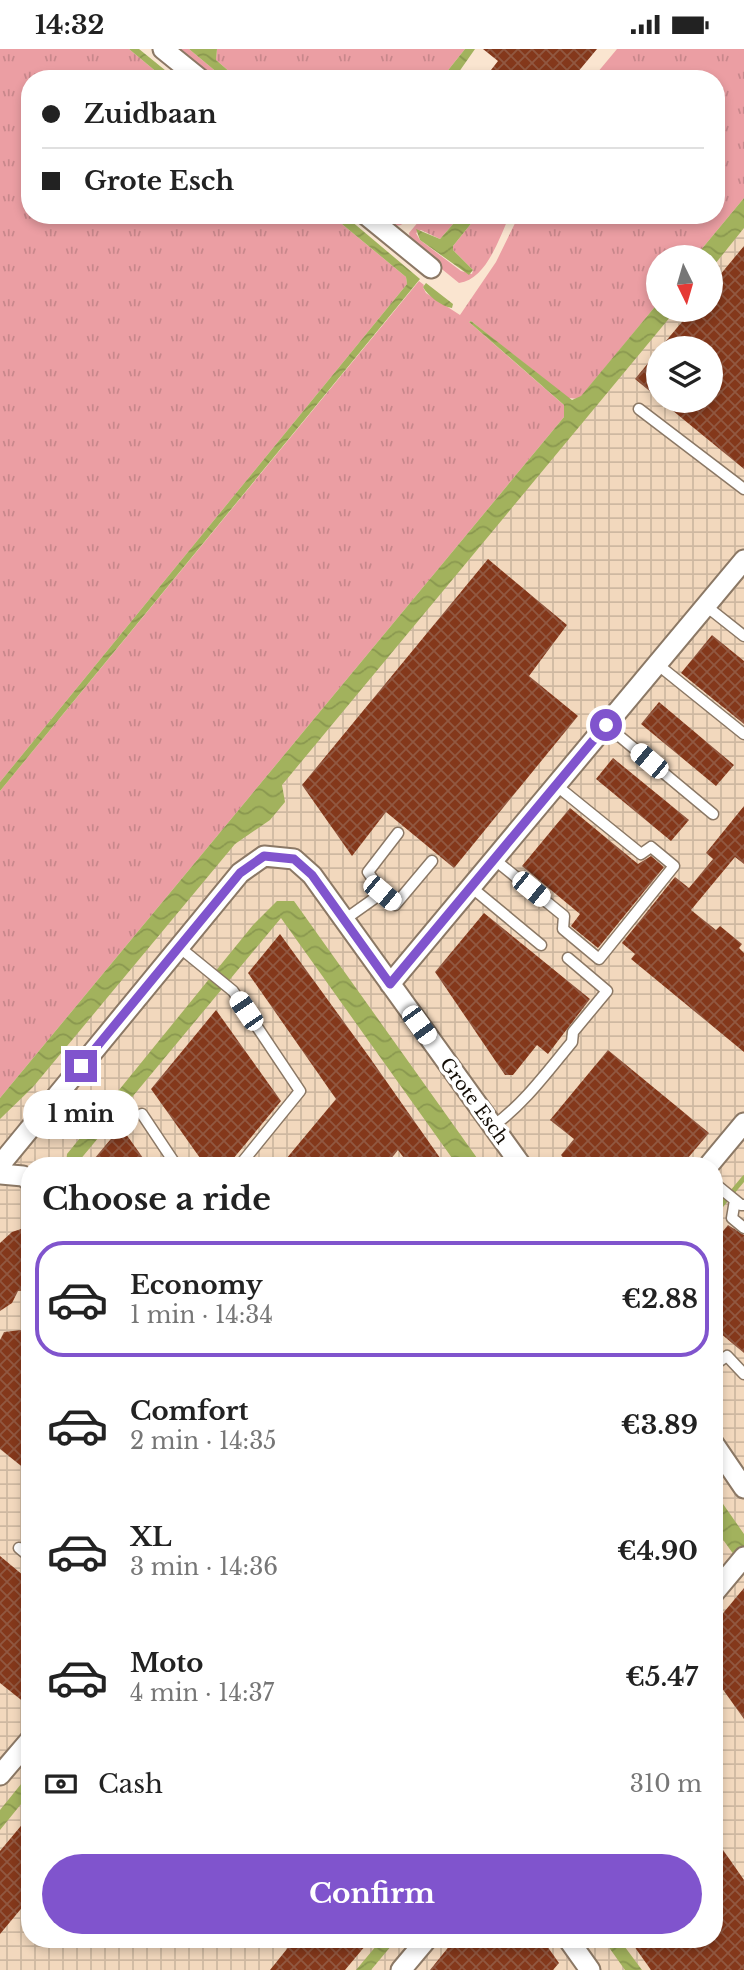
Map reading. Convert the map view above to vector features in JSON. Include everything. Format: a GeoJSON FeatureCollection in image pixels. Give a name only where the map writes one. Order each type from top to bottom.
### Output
{"type":"FeatureCollection","features":[{"type":"Feature","properties":{"kind":"street"},"geometry":{"type":"LineString","coordinates":[[163,49],[189,70]]}},
{"type":"Feature","properties":{"kind":"street"},"geometry":{"type":"LineString","coordinates":[[377,224],[431,268]]}},
{"type":"Feature","properties":{"kind":"street"},"geometry":{"type":"LineString","coordinates":[[390,984],[744,560]]}},
{"type":"Feature","properties":{"kind":"street","name":"Grote Esch"},"geometry":{"type":"LineString","coordinates":[[0,1165],[240,873],[264,856],[294,859],[312,875],[492,1126],[510,1157]]}},
{"type":"Feature","properties":{"kind":"street"},"geometry":{"type":"LineString","coordinates":[[716,1157],[744,1123]]}},
{"type":"Feature","properties":{"kind":"street"},"geometry":{"type":"LineString","coordinates":[[0,1174],[21,1176]]}},
{"type":"Feature","properties":{"kind":"street"},"geometry":{"type":"LineString","coordinates":[[723,1455],[740,1475]]}},
{"type":"Feature","properties":{"kind":"street"},"geometry":{"type":"LineString","coordinates":[[723,1582],[739,1563]]}},
{"type":"Feature","properties":{"kind":"street"},"geometry":{"type":"LineString","coordinates":[[0,1776],[21,1751]]}},
{"type":"Feature","properties":{"kind":"street"},"geometry":{"type":"LineString","coordinates":[[401,1970],[419,1948]]}},
{"type":"Feature","properties":{"kind":"street"},"geometry":{"type":"LineString","coordinates":[[574,1948],[590,1970]]}},
{"type":"Feature","properties":{"kind":"lane"},"geometry":{"type":"LineString","coordinates":[[639,409],[744,489]]}},
{"type":"Feature","properties":{"kind":"lane"},"geometry":{"type":"LineString","coordinates":[[706,605],[744,636]]}},
{"type":"Feature","properties":{"kind":"lane"},"geometry":{"type":"LineString","coordinates":[[657,664],[744,734]]}},
{"type":"Feature","properties":{"kind":"lane"},"geometry":{"type":"LineString","coordinates":[[606,725],[713,814]]}},
{"type":"Feature","properties":{"kind":"lane"},"geometry":{"type":"LineString","coordinates":[[495,860],[564,916],[563,929],[600,959],[674,866],[651,847],[641,854],[557,786]]}},
{"type":"Feature","properties":{"kind":"lane"},"geometry":{"type":"LineString","coordinates":[[398,833],[368,872],[382,893],[396,905],[432,861]]}},
{"type":"Feature","properties":{"kind":"lane"},"geometry":{"type":"LineString","coordinates":[[471,887],[541,945]]}},
{"type":"Feature","properties":{"kind":"lane"},"geometry":{"type":"LineString","coordinates":[[344,920],[382,893]]}},
{"type":"Feature","properties":{"kind":"lane"},"geometry":{"type":"LineString","coordinates":[[179,947],[233,991],[300,1091],[246,1157]]}},
{"type":"Feature","properties":{"kind":"lane"},"geometry":{"type":"LineString","coordinates":[[492,1126],[514,1111],[572,1042],[573,1032],[607,991],[568,958]]}},
{"type":"Feature","properties":{"kind":"lane"},"geometry":{"type":"LineString","coordinates":[[142,1114],[171,1157]]}},
{"type":"Feature","properties":{"kind":"lane"},"geometry":{"type":"LineString","coordinates":[[723,1190],[739,1203],[732,1218],[744,1229]]}},
{"type":"Feature","properties":{"kind":"lane"},"geometry":{"type":"LineString","coordinates":[[723,1359],[727,1356],[744,1374]]}},
{"type":"Feature","properties":{"kind":"shaded area"},"geometry":{"type":"Polygon","coordinates":[[[744,215],[744,1970],[0,1970],[0,1110],[655,322],[723,322],[723,245],[720,245],[744,215]]]}},
{"type":"Feature","properties":{"kind":"green space"},"geometry":{"type":"Polygon","coordinates":[[[0,49],[129,49],[154,70],[21,70],[21,224],[342,224],[406,277],[407,284],[0,782],[0,49]]]}},
{"type":"Feature","properties":{"kind":"green space"},"geometry":{"type":"Polygon","coordinates":[[[172,49],[189,49],[214,70],[197,70],[172,49]]]}},
{"type":"Feature","properties":{"kind":"green space"},"geometry":{"type":"Polygon","coordinates":[[[217,49],[465,49],[448,70],[228,70],[216,60],[217,49]]]}},
{"type":"Feature","properties":{"kind":"green space"},"geometry":{"type":"Polygon","coordinates":[[[617,49],[744,49],[744,198],[725,221],[725,70],[600,70],[617,49]]]}},
{"type":"Feature","properties":{"kind":"green space"},"geometry":{"type":"Polygon","coordinates":[[[416,224],[453,224],[440,239],[421,230],[416,233],[420,240],[461,271],[472,274],[473,270],[453,250],[453,246],[471,224],[506,224],[485,266],[469,280],[459,283],[411,244],[409,233],[416,224]]]}},
{"type":"Feature","properties":{"kind":"green space"},"geometry":{"type":"Polygon","coordinates":[[[515,224],[722,224],[705,245],[646,245],[646,318],[579,399],[568,398],[469,322],[565,406],[564,417],[0,1098],[0,791],[419,281],[424,285],[426,293],[460,315],[496,262],[515,224]]]}},
{"type":"Feature","properties":{"kind":"water"},"geometry":{"type":"Polygon","coordinates":[[[129,49],[139,49],[165,70],[154,70],[129,49]]]}},
{"type":"Feature","properties":{"kind":"water"},"geometry":{"type":"Polygon","coordinates":[[[189,49],[217,49],[216,60],[228,70],[214,70],[189,49]]]}},
{"type":"Feature","properties":{"kind":"water"},"geometry":{"type":"Polygon","coordinates":[[[465,49],[475,49],[460,70],[448,70],[465,49]]]}},
{"type":"Feature","properties":{"kind":"water"},"geometry":{"type":"Polygon","coordinates":[[[744,198],[744,228],[723,254],[723,245],[705,245],[744,198]]]}},
{"type":"Feature","properties":{"kind":"water"},"geometry":{"type":"Polygon","coordinates":[[[342,224],[355,224],[420,279],[0,791],[0,782],[407,284],[406,277],[342,224]]]}},
{"type":"Feature","properties":{"kind":"water"},"geometry":{"type":"Polygon","coordinates":[[[453,224],[471,224],[453,246],[453,250],[473,270],[469,275],[420,240],[416,229],[440,239],[453,224]]]}},
{"type":"Feature","properties":{"kind":"water"},"geometry":{"type":"Polygon","coordinates":[[[426,283],[453,304],[452,308],[431,297],[423,287],[426,283]]]}},
{"type":"Feature","properties":{"kind":"water"},"geometry":{"type":"Polygon","coordinates":[[[646,317],[646,322],[666,322],[654,336],[646,336],[646,346],[282,785],[285,802],[270,820],[235,844],[33,1087],[0,1119],[0,1098],[564,417],[564,405],[469,322],[572,400],[581,396],[646,317]]]}},
{"type":"Feature","properties":{"kind":"water"},"geometry":{"type":"Polygon","coordinates":[[[277,901],[294,901],[476,1157],[451,1157],[281,918],[82,1157],[67,1157],[253,925],[277,901]]]}},
{"type":"Feature","properties":{"kind":"water"},"geometry":{"type":"Polygon","coordinates":[[[723,1504],[744,1534],[744,1569],[723,1540],[723,1504]]]}},
{"type":"Feature","properties":{"kind":"water"},"geometry":{"type":"Polygon","coordinates":[[[21,1784],[21,1804],[0,1830],[0,1810],[21,1784]]]}},
{"type":"Feature","properties":{"kind":"water"},"geometry":{"type":"Polygon","coordinates":[[[374,1948],[389,1948],[371,1970],[356,1970],[374,1948]]]}},
{"type":"Feature","properties":{"kind":"water"},"geometry":{"type":"Polygon","coordinates":[[[609,1948],[626,1948],[642,1970],[625,1970],[609,1948]]]}},
{"type":"Feature","properties":{"kind":"building"},"geometry":{"type":"Polygon","coordinates":[[[483,49],[597,49],[580,70],[491,70],[498,61],[483,49]]]}},
{"type":"Feature","properties":{"kind":"building"},"geometry":{"type":"Polygon","coordinates":[[[744,246],[744,469],[676,413],[723,413],[723,336],[670,336],[682,322],[723,322],[723,271],[744,246]]]}},
{"type":"Feature","properties":{"kind":"building"},"geometry":{"type":"Polygon","coordinates":[[[646,366],[646,388],[635,379],[646,366]]]}},
{"type":"Feature","properties":{"kind":"building"},"geometry":{"type":"Polygon","coordinates":[[[488,559],[567,625],[529,676],[578,716],[454,868],[386,812],[352,856],[302,785],[488,559]]]}},
{"type":"Feature","properties":{"kind":"building"},"geometry":{"type":"Polygon","coordinates":[[[712,635],[744,661],[744,724],[681,673],[712,635]]]}},
{"type":"Feature","properties":{"kind":"building"},"geometry":{"type":"Polygon","coordinates":[[[659,702],[734,765],[716,786],[641,724],[659,702]]]}},
{"type":"Feature","properties":{"kind":"building"},"geometry":{"type":"Polygon","coordinates":[[[613,758],[689,820],[671,841],[596,779],[613,758]]]}},
{"type":"Feature","properties":{"kind":"building"},"geometry":{"type":"Polygon","coordinates":[[[744,806],[744,864],[735,857],[691,910],[716,930],[720,926],[742,944],[739,948],[744,953],[744,1052],[631,959],[635,954],[622,943],[675,877],[689,888],[713,859],[706,853],[744,806]]]}},
{"type":"Feature","properties":{"kind":"building"},"geometry":{"type":"Polygon","coordinates":[[[570,808],[638,864],[651,856],[664,867],[598,948],[571,926],[580,914],[522,866],[570,808]]]}},
{"type":"Feature","properties":{"kind":"building"},"geometry":{"type":"Polygon","coordinates":[[[484,913],[590,999],[548,1054],[537,1045],[513,1075],[505,1075],[435,972],[484,913]]]}},
{"type":"Feature","properties":{"kind":"building"},"geometry":{"type":"Polygon","coordinates":[[[280,934],[439,1157],[403,1157],[398,1150],[392,1157],[288,1157],[336,1099],[248,973],[280,934]]]}},
{"type":"Feature","properties":{"kind":"building"},"geometry":{"type":"Polygon","coordinates":[[[216,1010],[281,1101],[235,1157],[199,1157],[151,1089],[216,1010]]]}},
{"type":"Feature","properties":{"kind":"building"},"geometry":{"type":"Polygon","coordinates":[[[608,1050],[709,1133],[689,1157],[562,1157],[561,1155],[574,1139],[550,1120],[608,1050]]]}},
{"type":"Feature","properties":{"kind":"building"},"geometry":{"type":"Polygon","coordinates":[[[121,1127],[142,1157],[96,1157],[121,1127]]]}},
{"type":"Feature","properties":{"kind":"building"},"geometry":{"type":"Polygon","coordinates":[[[728,1225],[744,1235],[744,1353],[723,1336],[723,1231],[728,1225]]]}},
{"type":"Feature","properties":{"kind":"building"},"geometry":{"type":"Polygon","coordinates":[[[21,1229],[21,1291],[18,1291],[12,1303],[0,1311],[0,1243],[12,1232],[21,1229]]]}},
{"type":"Feature","properties":{"kind":"building"},"geometry":{"type":"Polygon","coordinates":[[[21,1330],[21,1466],[0,1449],[0,1340],[4,1332],[21,1330]]]}},
{"type":"Feature","properties":{"kind":"building"},"geometry":{"type":"Polygon","coordinates":[[[0,1556],[21,1574],[21,1700],[0,1683],[0,1556]]]}},
{"type":"Feature","properties":{"kind":"building"},"geometry":{"type":"Polygon","coordinates":[[[744,1588],[744,1719],[723,1690],[723,1613],[744,1588]]]}},
{"type":"Feature","properties":{"kind":"building"},"geometry":{"type":"Polygon","coordinates":[[[21,1826],[21,1909],[0,1934],[0,1851],[21,1826]]]}},
{"type":"Feature","properties":{"kind":"building"},"geometry":{"type":"Polygon","coordinates":[[[723,1850],[744,1880],[744,1970],[651,1970],[635,1948],[723,1948],[723,1850]]]}},
{"type":"Feature","properties":{"kind":"building"},"geometry":{"type":"Polygon","coordinates":[[[288,1948],[363,1948],[345,1970],[270,1970],[288,1948]]]}},
{"type":"Feature","properties":{"kind":"building"},"geometry":{"type":"Polygon","coordinates":[[[448,1948],[548,1948],[559,1963],[553,1970],[430,1970],[448,1948]]]}},
{"type":"Feature","properties":{"kind":"waterway"},"geometry":{"type":"LineString","coordinates":[[723,1203],[744,1178]]}},
{"type":"Feature","properties":{"kind":"route"},"geometry":{"type":"LineString","coordinates":[[81,1066],[240,873],[264,856],[294,859],[312,875],[390,984],[606,725]]}}]}
